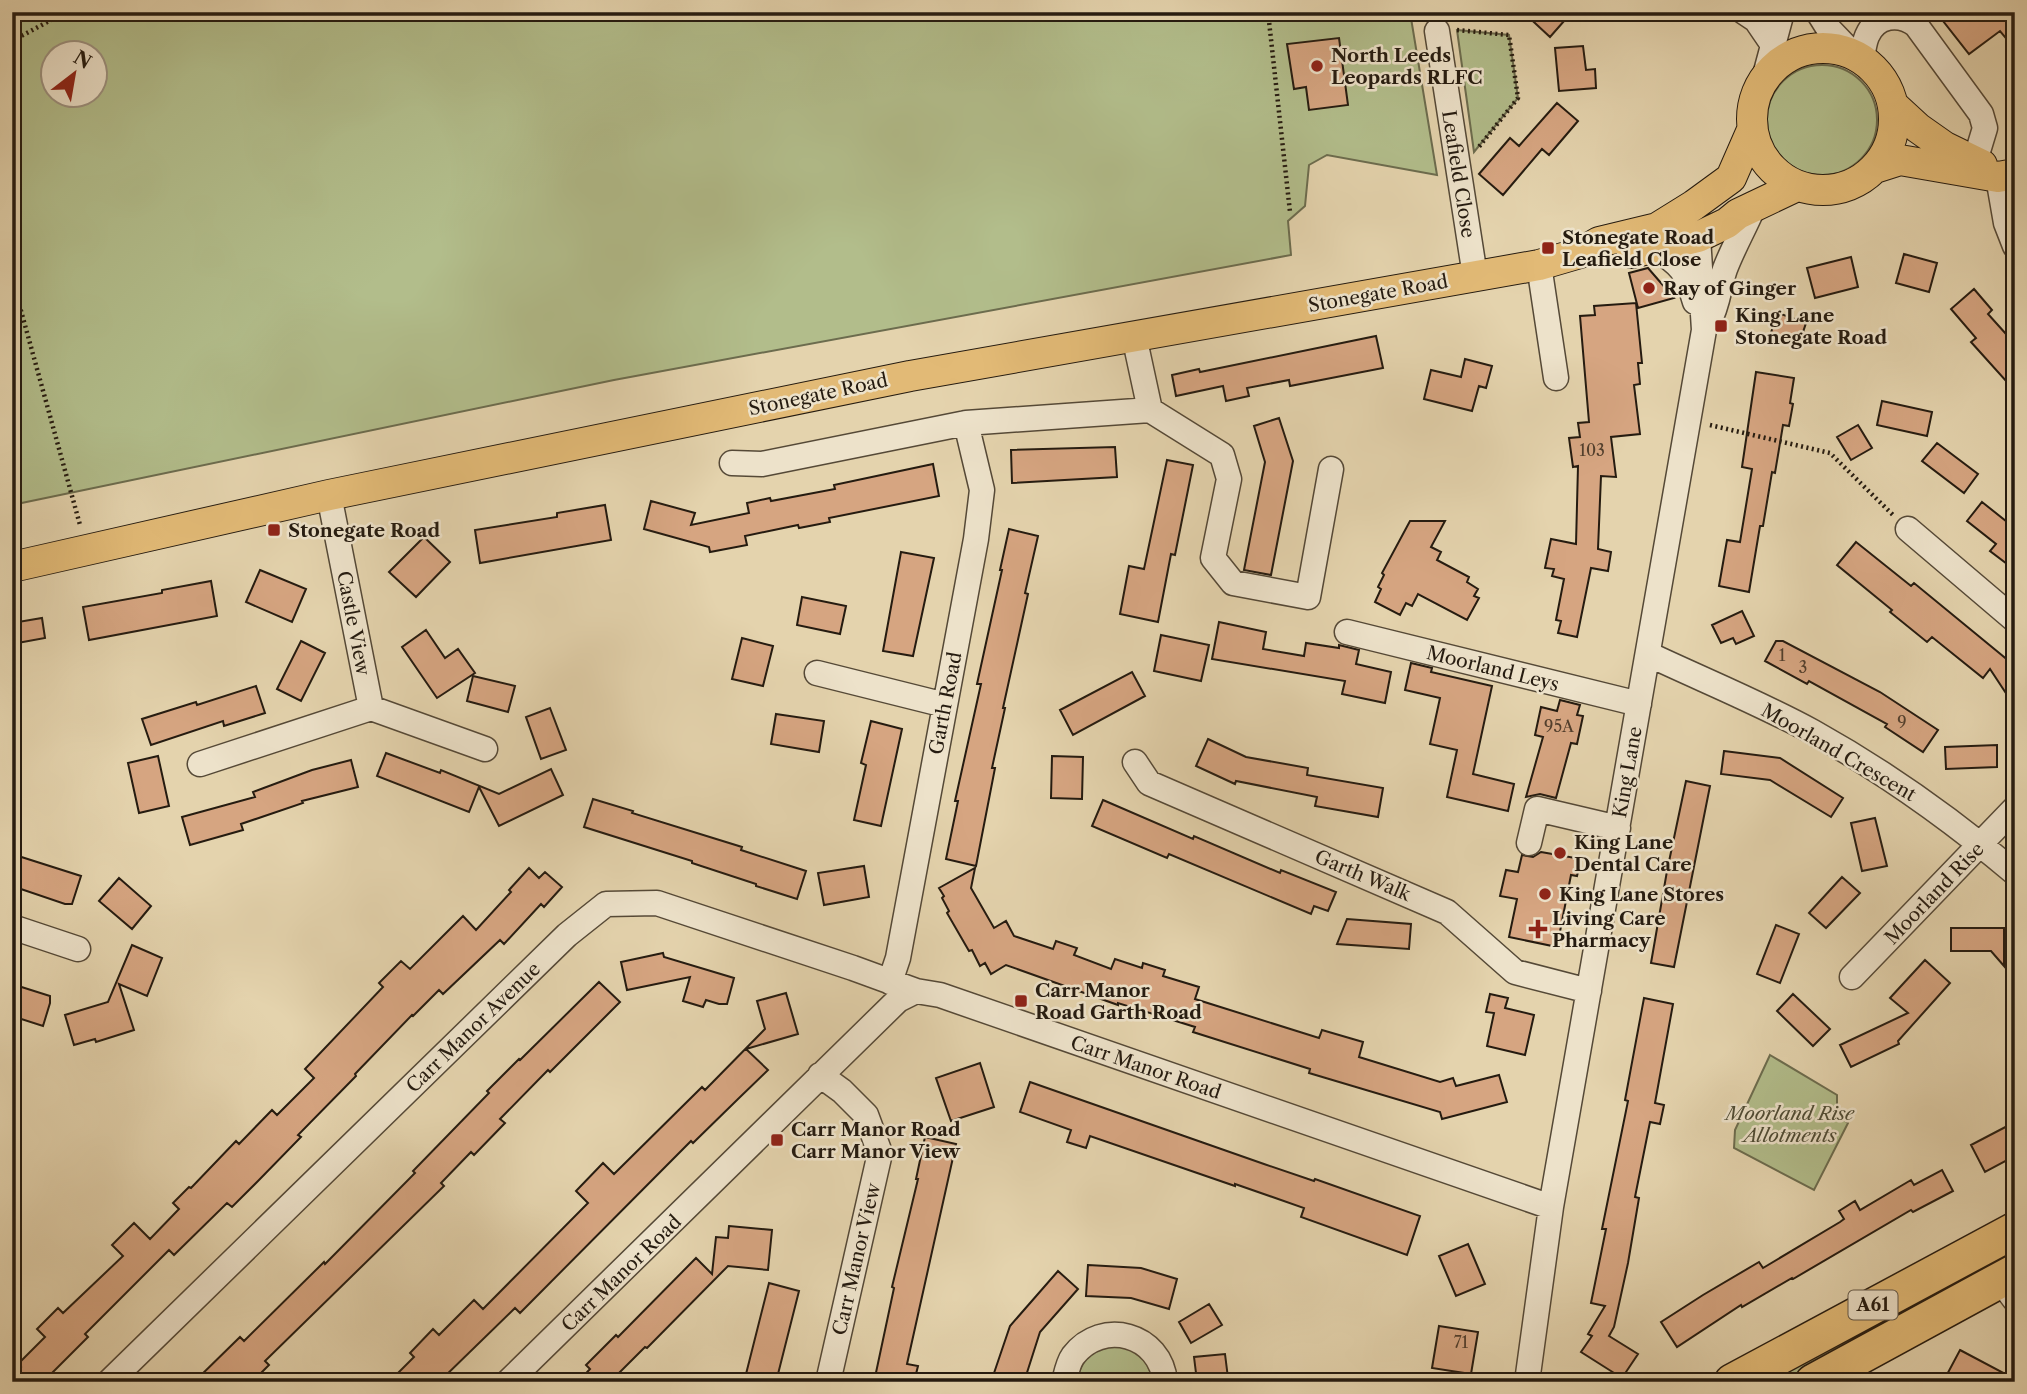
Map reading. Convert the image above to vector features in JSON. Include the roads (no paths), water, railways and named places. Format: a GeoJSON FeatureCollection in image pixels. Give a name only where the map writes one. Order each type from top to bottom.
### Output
{"type":"FeatureCollection","features":[{"type":"Feature","properties":{"kind":"highway","name":"A61"},"geometry":{"type":"LineString","coordinates":[[1732,1382],[2015,1230]]}},
{"type":"Feature","properties":{"kind":"highway","name":"A61"},"geometry":{"type":"LineString","coordinates":[[1813,1382],[2010,1284]]}},
{"type":"Feature","properties":{"kind":"main road"},"geometry":{"type":"LineString","coordinates":[[1814,48],[1835,49],[1858,57],[1876,72],[1893,105],[1894,128],[1887,150],[1875,168],[1858,181],[1839,189],[1818,191],[1797,186],[1781,177],[1767,164],[1757,148],[1752,130],[1753,103],[1764,79],[1777,64],[1795,53],[1814,48]]}},
{"type":"Feature","properties":{"kind":"main road"},"geometry":{"type":"LineString","coordinates":[[1893,105],[1917,128],[1945,147],[1996,171]]}},
{"type":"Feature","properties":{"kind":"main road","name":"Stonegate Road"},"geometry":{"type":"LineString","coordinates":[[12,567],[329,495],[909,376],[1539,265],[1580,253],[1599,242],[1657,228],[1694,205],[1731,178],[1752,130]]}},
{"type":"Feature","properties":{"kind":"main road"},"geometry":{"type":"LineString","coordinates":[[1875,168],[1900,160],[1996,171]]}},
{"type":"Feature","properties":{"kind":"main road","name":"Stonegate Road"},"geometry":{"type":"LineString","coordinates":[[1580,253],[1601,259],[1698,237],[1727,223],[1738,214],[1797,186]]}},
{"type":"Feature","properties":{"kind":"main road"},"geometry":{"type":"LineString","coordinates":[[1694,205],[1692,223],[1698,237]]}},
{"type":"Feature","properties":{"kind":"street"},"geometry":{"type":"LineString","coordinates":[[1744,12],[1756,20],[1773,45]]}},
{"type":"Feature","properties":{"kind":"street"},"geometry":{"type":"LineString","coordinates":[[1764,79],[1782,12]]}},
{"type":"Feature","properties":{"kind":"street"},"geometry":{"type":"LineString","coordinates":[[1818,12],[1828,28],[1858,57],[1876,23],[1889,16],[1909,19],[1916,24],[1981,114],[2006,223],[2015,246]]}},
{"type":"Feature","properties":{"kind":"street","name":"Leafield Close"},"geometry":{"type":"LineString","coordinates":[[1437,31],[1475,276]]}},
{"type":"Feature","properties":{"kind":"street","name":"King Lane"},"geometry":{"type":"LineString","coordinates":[[1704,330],[1713,315],[1728,260],[1753,208]]}},
{"type":"Feature","properties":{"kind":"street","name":"King Lane"},"geometry":{"type":"LineString","coordinates":[[1527,1382],[1551,1207],[1704,330],[1698,237]]}},
{"type":"Feature","properties":{"kind":"street","name":"King Lane"},"geometry":{"type":"LineString","coordinates":[[1654,248],[1674,261],[1687,277],[1704,330]]}},
{"type":"Feature","properties":{"kind":"street"},"geometry":{"type":"LineString","coordinates":[[1539,265],[1556,378]]}},
{"type":"Feature","properties":{"kind":"street"},"geometry":{"type":"LineString","coordinates":[[1134,336],[1150,410]]}},
{"type":"Feature","properties":{"kind":"street"},"geometry":{"type":"LineString","coordinates":[[732,463],[762,464],[966,424],[1150,410],[1222,455],[1229,479],[1213,558],[1233,583],[1308,597],[1331,469]]}},
{"type":"Feature","properties":{"kind":"street","name":"Garth Road"},"geometry":{"type":"LineString","coordinates":[[890,982],[898,958],[976,540],[982,490],[966,424]]}},
{"type":"Feature","properties":{"kind":"street","name":"Castle View"},"geometry":{"type":"LineString","coordinates":[[329,495],[371,708]]}},
{"type":"Feature","properties":{"kind":"street"},"geometry":{"type":"LineString","coordinates":[[1908,529],[2015,620]]}},
{"type":"Feature","properties":{"kind":"street","name":"Moorland Leys"},"geometry":{"type":"LineString","coordinates":[[1348,632],[1639,705]]}},
{"type":"Feature","properties":{"kind":"street","name":"Moorland Crescent"},"geometry":{"type":"LineString","coordinates":[[1648,654],[1811,732],[1930,806],[2015,873]]}},
{"type":"Feature","properties":{"kind":"street"},"geometry":{"type":"LineString","coordinates":[[817,673],[945,705]]}},
{"type":"Feature","properties":{"kind":"street"},"geometry":{"type":"LineString","coordinates":[[200,764],[371,708],[485,749]]}},
{"type":"Feature","properties":{"kind":"street","name":"Garth Walk"},"geometry":{"type":"LineString","coordinates":[[1135,762],[1149,783],[1447,912],[1515,972],[1589,991]]}},
{"type":"Feature","properties":{"kind":"street","name":"Moorland Rise"},"geometry":{"type":"LineString","coordinates":[[1852,977],[2015,808]]}},
{"type":"Feature","properties":{"kind":"street"},"geometry":{"type":"LineString","coordinates":[[1530,843],[1537,809],[1618,828]]}},
{"type":"Feature","properties":{"kind":"street","name":"Carr Manor Avenue"},"geometry":{"type":"LineString","coordinates":[[109,1382],[567,935],[606,904],[657,902],[916,991]]}},
{"type":"Feature","properties":{"kind":"street"},"geometry":{"type":"LineString","coordinates":[[12,928],[78,949]]}},
{"type":"Feature","properties":{"kind":"street","name":"Carr Manor Road"},"geometry":{"type":"LineString","coordinates":[[508,1382],[898,1000],[916,991],[940,995],[1551,1207]]}},
{"type":"Feature","properties":{"kind":"street","name":"Carr Manor View"},"geometry":{"type":"LineString","coordinates":[[820,1075],[842,1091],[866,1115],[880,1153],[828,1382]]}},
{"type":"Feature","properties":{"kind":"street"},"geometry":{"type":"LineString","coordinates":[[1064,1382],[1070,1358],[1086,1342],[1108,1334],[1135,1338],[1143,1344],[1158,1357],[1166,1382]]}},
{"type":"Feature","properties":{"kind":"place","name":"North Leeds Leopards RLFC"},"geometry":{"type":"Point","coordinates":[1317,66]}},
{"type":"Feature","properties":{"kind":"place","name":"Stonegate Road Leafield Close"},"geometry":{"type":"Point","coordinates":[1548,248]}},
{"type":"Feature","properties":{"kind":"place","name":"Ray of Ginger"},"geometry":{"type":"Point","coordinates":[1649,288]}},
{"type":"Feature","properties":{"kind":"place","name":"King Lane Stonegate Road"},"geometry":{"type":"Point","coordinates":[1721,326]}},
{"type":"Feature","properties":{"kind":"place","name":"Stonegate Road"},"geometry":{"type":"Point","coordinates":[274,530]}},
{"type":"Feature","properties":{"kind":"place","name":"King Lane Dental Care"},"geometry":{"type":"Point","coordinates":[1560,853]}},
{"type":"Feature","properties":{"kind":"place","name":"King Lane Stores"},"geometry":{"type":"Point","coordinates":[1545,894]}},
{"type":"Feature","properties":{"kind":"place","name":"Living Care Pharmacy"},"geometry":{"type":"Point","coordinates":[1538,929]}},
{"type":"Feature","properties":{"kind":"place","name":"Carr Manor Road Garth Road"},"geometry":{"type":"Point","coordinates":[1021,1001]}},
{"type":"Feature","properties":{"kind":"place","name":"Carr Manor Road Carr Manor View"},"geometry":{"type":"Point","coordinates":[777,1140]}},
{"type":"Feature","properties":{"kind":"park label","name":"Moorland Rise Allotments"},"geometry":{"type":"Point","coordinates":[1790,1124]}}]}
